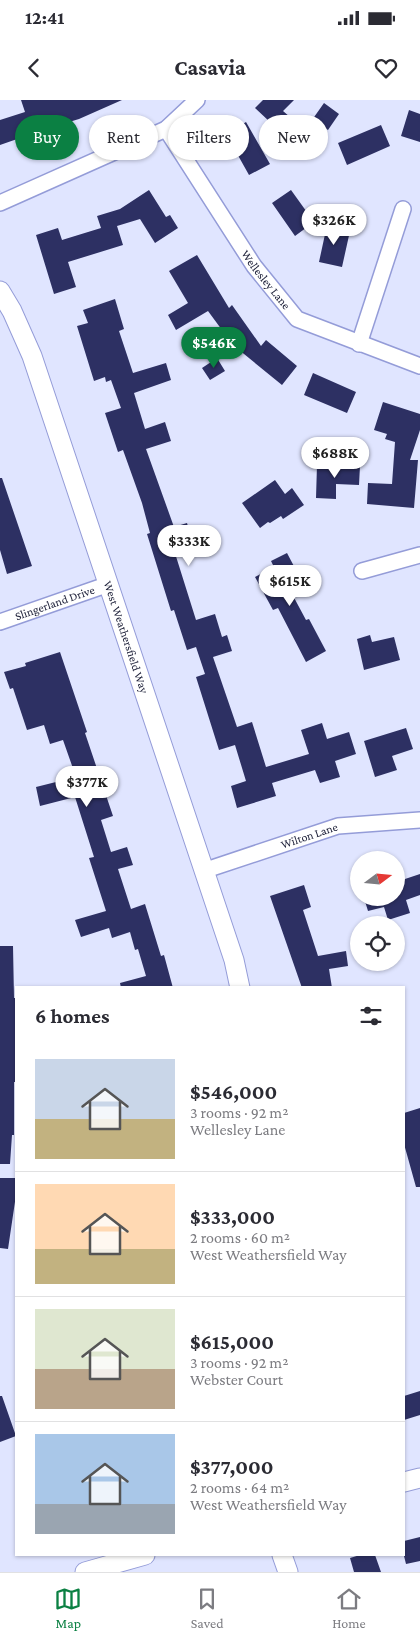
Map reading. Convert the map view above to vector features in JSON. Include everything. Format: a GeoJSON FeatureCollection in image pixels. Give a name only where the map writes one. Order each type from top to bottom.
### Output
{"type":"FeatureCollection","features":[{"type":"Feature","properties":{"kind":"street"},"geometry":{"type":"LineString","coordinates":[[0,203],[166,129],[197,100]]}},
{"type":"Feature","properties":{"kind":"street","name":"Wellesley Lane"},"geometry":{"type":"LineString","coordinates":[[166,129],[254,266],[297,319],[420,366]]}},
{"type":"Feature","properties":{"kind":"street"},"geometry":{"type":"LineString","coordinates":[[360,344],[403,209]]}},
{"type":"Feature","properties":{"kind":"street","name":"West Weathersfield Way"},"geometry":{"type":"LineString","coordinates":[[0,291],[12,311],[32,356],[234,960],[240,986]]}},
{"type":"Feature","properties":{"kind":"street"},"geometry":{"type":"LineString","coordinates":[[362,571],[420,555]]}},
{"type":"Feature","properties":{"kind":"street","name":"Slingerland Drive"},"geometry":{"type":"LineString","coordinates":[[0,622],[109,584]]}},
{"type":"Feature","properties":{"kind":"street","name":"Wilton Lane"},"geometry":{"type":"LineString","coordinates":[[203,871],[338,826],[420,820]]}},
{"type":"Feature","properties":{"kind":"street"},"geometry":{"type":"LineString","coordinates":[[405,1482],[420,1478]]}},
{"type":"Feature","properties":{"kind":"street"},"geometry":{"type":"LineString","coordinates":[[85,1572],[141,1556]]}},
{"type":"Feature","properties":{"kind":"street"},"geometry":{"type":"LineString","coordinates":[[282,1556],[288,1572]]}},
{"type":"Feature","properties":{"kind":"building"},"geometry":{"type":"Polygon","coordinates":[[[21,100],[122,100],[79,119],[79,115],[16,115],[25,112],[21,100]]]}},
{"type":"Feature","properties":{"kind":"building"},"geometry":{"type":"Polygon","coordinates":[[[263,100],[294,100],[283,111],[288,115],[262,115],[255,108],[263,100]]]}},
{"type":"Feature","properties":{"kind":"building"},"geometry":{"type":"Polygon","coordinates":[[[324,103],[339,114],[328,130],[328,115],[316,115],[324,103]]]}},
{"type":"Feature","properties":{"kind":"building"},"geometry":{"type":"Polygon","coordinates":[[[409,110],[420,114],[420,142],[401,136],[409,110]]]}},
{"type":"Feature","properties":{"kind":"building"},"geometry":{"type":"Polygon","coordinates":[[[15,115],[15,140],[0,145],[0,120],[15,115]]]}},
{"type":"Feature","properties":{"kind":"building"},"geometry":{"type":"Polygon","coordinates":[[[381,125],[390,146],[347,165],[338,143],[381,125]]]}},
{"type":"Feature","properties":{"kind":"building"},"geometry":{"type":"Polygon","coordinates":[[[249,127],[259,145],[259,160],[268,160],[270,164],[249,175],[241,160],[249,160],[249,127]]]}},
{"type":"Feature","properties":{"kind":"building"},"geometry":{"type":"Polygon","coordinates":[[[149,190],[166,217],[170,215],[178,228],[155,243],[140,219],[117,226],[123,245],[68,262],[76,287],[54,294],[36,235],[58,228],[62,240],[101,228],[97,216],[120,209],[149,190]]]}},
{"type":"Feature","properties":{"kind":"building"},"geometry":{"type":"Polygon","coordinates":[[[291,190],[314,222],[295,236],[272,203],[291,190]]]}},
{"type":"Feature","properties":{"kind":"building"},"geometry":{"type":"Polygon","coordinates":[[[327,225],[350,231],[342,267],[319,262],[327,225]]]}},
{"type":"Feature","properties":{"kind":"building"},"geometry":{"type":"Polygon","coordinates":[[[197,255],[229,308],[232,305],[261,346],[266,340],[297,366],[282,385],[233,345],[208,311],[176,330],[168,315],[188,303],[169,271],[197,255]]]}},
{"type":"Feature","properties":{"kind":"building"},"geometry":{"type":"Polygon","coordinates":[[[115,299],[124,329],[119,331],[133,373],[166,363],[171,380],[134,393],[145,429],[165,422],[171,441],[146,449],[174,527],[187,523],[193,544],[174,550],[196,620],[215,614],[222,637],[227,635],[232,651],[213,657],[237,727],[252,722],[266,767],[309,754],[301,730],[322,723],[327,739],[349,732],[356,754],[335,761],[340,777],[320,783],[315,770],[272,783],[276,796],[237,808],[231,786],[246,781],[235,745],[219,750],[196,677],[205,674],[196,647],[187,650],[174,610],[171,611],[147,534],[150,533],[142,503],[123,450],[118,452],[105,413],[121,408],[111,380],[106,382],[105,377],[94,381],[77,326],[88,323],[83,310],[115,299]]]}},
{"type":"Feature","properties":{"kind":"building"},"geometry":{"type":"Polygon","coordinates":[[[217,358],[225,371],[210,380],[202,368],[217,358]]]}},
{"type":"Feature","properties":{"kind":"building"},"geometry":{"type":"Polygon","coordinates":[[[313,373],[356,392],[347,413],[304,395],[313,373]]]}},
{"type":"Feature","properties":{"kind":"building"},"geometry":{"type":"Polygon","coordinates":[[[383,402],[420,414],[420,430],[410,460],[418,460],[414,508],[367,504],[368,483],[392,484],[395,442],[385,439],[387,434],[374,430],[383,402]]]}},
{"type":"Feature","properties":{"kind":"building"},"geometry":{"type":"Polygon","coordinates":[[[317,465],[360,466],[359,485],[336,484],[336,499],[316,498],[317,465]]]}},
{"type":"Feature","properties":{"kind":"building"},"geometry":{"type":"Polygon","coordinates":[[[0,478],[2,478],[32,566],[7,574],[0,550],[0,478]]]}},
{"type":"Feature","properties":{"kind":"building"},"geometry":{"type":"Polygon","coordinates":[[[275,480],[285,494],[292,488],[304,505],[283,519],[281,516],[260,528],[242,503],[275,480]]]}},
{"type":"Feature","properties":{"kind":"building"},"geometry":{"type":"Polygon","coordinates":[[[287,553],[297,572],[284,579],[306,620],[309,619],[326,651],[306,662],[278,608],[273,610],[255,577],[274,567],[271,561],[287,553]]]}},
{"type":"Feature","properties":{"kind":"building"},"geometry":{"type":"Polygon","coordinates":[[[370,635],[372,642],[394,637],[400,660],[364,670],[357,639],[370,635]]]}},
{"type":"Feature","properties":{"kind":"building"},"geometry":{"type":"Polygon","coordinates":[[[60,652],[113,816],[101,820],[111,852],[127,847],[133,865],[118,869],[131,909],[145,904],[161,956],[164,955],[172,986],[121,986],[120,983],[146,976],[138,949],[135,950],[130,932],[112,938],[109,928],[81,937],[75,920],[106,911],[89,858],[94,857],[75,797],[40,806],[36,787],[76,777],[63,740],[50,744],[44,725],[27,730],[13,688],[10,689],[4,672],[26,666],[25,663],[60,652]]]}},
{"type":"Feature","properties":{"kind":"building"},"geometry":{"type":"Polygon","coordinates":[[[406,728],[413,749],[392,756],[397,770],[375,777],[364,741],[406,728]]]}},
{"type":"Feature","properties":{"kind":"building"},"geometry":{"type":"Polygon","coordinates":[[[420,874],[420,895],[406,900],[410,913],[401,916],[387,916],[384,907],[368,911],[366,906],[405,906],[405,879],[420,874]]]}},
{"type":"Feature","properties":{"kind":"building"},"geometry":{"type":"Polygon","coordinates":[[[304,885],[311,907],[303,910],[318,956],[346,951],[348,966],[329,969],[332,986],[301,986],[270,896],[304,885]]]}},
{"type":"Feature","properties":{"kind":"building"},"geometry":{"type":"Polygon","coordinates":[[[0,946],[13,946],[15,998],[14,1135],[12,1135],[10,1164],[0,1164],[0,946]]]}},
{"type":"Feature","properties":{"kind":"building"},"geometry":{"type":"Polygon","coordinates":[[[420,1108],[420,1187],[416,1187],[405,1148],[405,1113],[420,1108]]]}},
{"type":"Feature","properties":{"kind":"building"},"geometry":{"type":"Polygon","coordinates":[[[0,1178],[15,1178],[15,1202],[8,1249],[0,1248],[0,1178]]]}},
{"type":"Feature","properties":{"kind":"building"},"geometry":{"type":"Polygon","coordinates":[[[420,1391],[420,1415],[405,1420],[405,1396],[420,1391]]]}},
{"type":"Feature","properties":{"kind":"building"},"geometry":{"type":"Polygon","coordinates":[[[0,1396],[2,1396],[15,1436],[0,1442],[0,1396]]]}},
{"type":"Feature","properties":{"kind":"building"},"geometry":{"type":"Polygon","coordinates":[[[420,1537],[420,1561],[406,1564],[404,1556],[405,1541],[420,1537]]]}},
{"type":"Feature","properties":{"kind":"building"},"geometry":{"type":"Polygon","coordinates":[[[375,1556],[381,1572],[354,1572],[350,1558],[375,1556]]]}}]}
